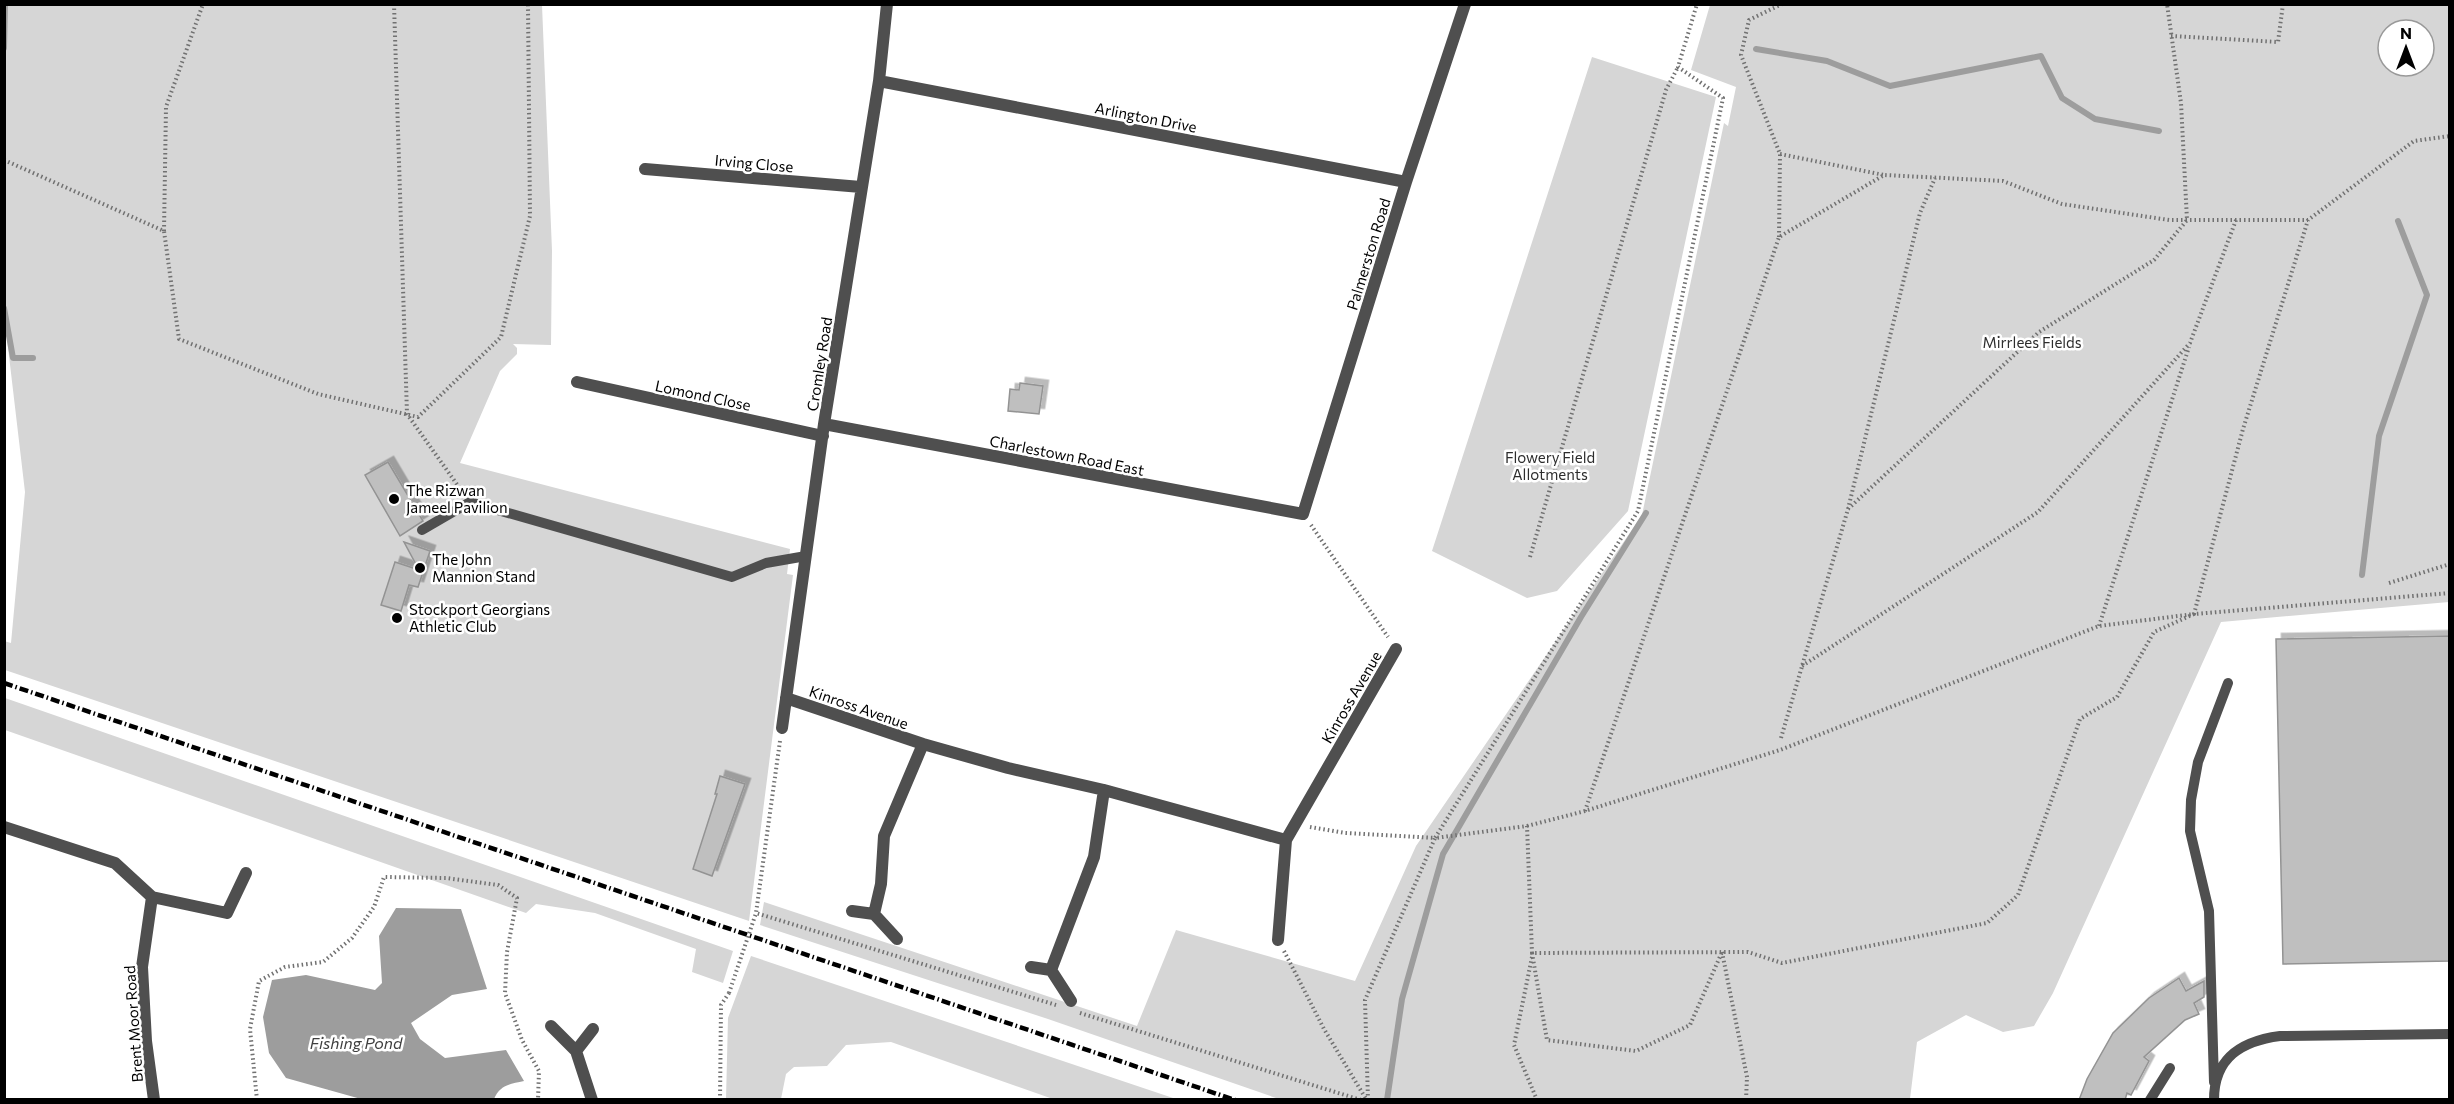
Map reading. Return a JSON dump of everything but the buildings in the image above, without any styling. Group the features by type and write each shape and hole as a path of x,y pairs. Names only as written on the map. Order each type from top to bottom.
{"street":[{"name":"Cromley Road","path":"782,728 824,430 879,81 887,4"},
{"name":"Palmerston Road","path":"1303,514 1406,182 1465,4"},
{"name":"Arlington Drive","path":"879,81 1406,182"},
{"name":"Irving Close","path":"645,168 861,187"},
{"name":"Lomond Close","path":"577,382 824,430"},
{"name":"Charlestown Road East","path":"824,430 1303,514"},
{"name":"Kinross Avenue","path":"1278,940 1286,840 1396,648"},
{"name":"Kinross Avenue","path":"786,698 923,744 1008,768 1104,790 1286,840"},
{"name":"Kinross Avenue","path":"874,914 881,884 884,836 923,744"},
{"path":"1051,970 1094,857 1104,790"},
{"path":"4,827 115,863 152,897 227,913 246,873"},
{"name":"Brent Moor Road","path":"152,897 142,967 146,1041 154,1100"},
{"path":"852,911 874,914 897,939"},
{"path":"1031,967 1051,970 1071,1001"},
{"path":"551,1026 576,1051 592,1100"},
{"path":"576,1051 593,1029"}],"lane":[{"path":"422,530 470,502 732,577 766,563 806,556"},
{"path":"2214,1100 2210,910 2190,831 2191,800 2198,762 2228,682"},
{"path":"2214,1082 2224,1062 2238,1049 2257,1039 2280,1036 2450,1034"},
{"path":"2150,1100 2170,1068"}],"path":[{"path":"203,4 166,107 164,231 179,339 318,394 418,417 501,337 530,216 528,4"},
{"path":"394,4 407,414 470,502"},
{"path":"1530,557 1666,90 1678,67 1697,4"},
{"path":"1585,811 1779,237 1780,154 1741,55 1749,20 1782,4"},
{"path":"1848,509 2039,332 2154,260 2187,220 2181,103 2167,4"},
{"path":"2170,36 2278,42 2283,4"},
{"path":"1367,1100 1365,1000 1437,838 1638,511 1723,98 1678,67"},
{"path":"2194,614 2243,429 2308,220 2414,141 2450,136"},
{"path":"1780,154 1884,175 2003,181 2062,204 2169,220 2308,220"},
{"path":"4,160 164,231"},
{"path":"1779,237 1884,175"},
{"path":"1781,738 1848,509 1920,213 1935,177"},
{"path":"2099,626 2190,343 2236,220"},
{"path":"1802,666 2038,512 2190,343"},
{"name":"Kinross Avenue","path":"1303,514 1396,648"},
{"path":"2389,583 2450,564"},
{"path":"1295,824 1345,833 1437,838 1527,826 1585,811 1780,750 2099,626 2194,614 2450,593"},
{"path":"1532,953 1748,952 1782,963 1987,922 2018,895 2080,719 2117,697 2154,632 2194,614"},
{"path":"720,1100 721,1005 729,993 756,913 782,728"},
{"path":"1527,826 1532,953 1547,1040 1636,1051 1690,1025 1722,952"},
{"path":"257,1100 250,1029 259,981 285,967 323,962 352,938 374,907 384,877 446,878 498,885 517,898 507,952 505,993 522,1040 539,1071 538,1100"},
{"path":"1278,940 1324,1029 1367,1100"},
{"path":"1722,952 1747,1077 1746,1100"},
{"path":"1532,953 1514,1045 1537,1100"}],"green space":[{"path":"5,5 542,5 552,251 551,345 513,344 517,348 517,354 500,371 460,463 790,549 787,574 793,575 749,921 5,670 4,641 11,643 25,492 5,322"},
{"name":"Mirrlees Fields","path":"1710,5 2449,5 2449,602 2221,622 2053,993 2034,1026 2003,1032 1966,1015 1917,1042 1910,1099 1279,1099 1048,1019 760,925 764,902 1137,1026 1176,930 1355,981 1416,846 1642,515 1724,123 1728,126 1736,87 1691,70"},
{"name":"Flowery Field Allotments","path":"1592,57 1716,97 1628,511 1557,591 1527,598 1432,551"},
{"path":"5,698 733,951 723,983 692,972 696,949 595,913 536,904 526,913 5,730"},
{"path":"751,956 1176,1099 1053,1099 891,1042 846,1045 827,1066 794,1067 786,1074 781,1099 726,1099 728,1018"}],"water":[{"name":"Fishing Pond","path":"396,908 461,909 487,989 452,995 411,1023 420,1039 445,1058 506,1050 524,1081 502,1088 494,1099 361,1099 286,1078 269,1053 263,1017 272,980 306,975 375,990 382,983 379,936"}],"waterway":[{"path":"4,48 5,4"},
{"path":"1756,49 1827,61 1890,86 2041,56 2062,98 2095,119 2159,131"},
{"path":"2362,575 2379,436 2427,295 2398,221"},
{"path":"4,308 13,358 33,358"},
{"path":"1387,1100 1402,999 1443,854 1581,617 1646,513"}],"railway":[{"path":"4,683 1235,1100"}],"place":[{"name":"The Rizwan Jameel Pavilion","path":"394,499"},
{"name":"The John Mannion Stand","path":"420,568"},
{"name":"Stockport Georgians Athletic Club","path":"397,618"}]}
